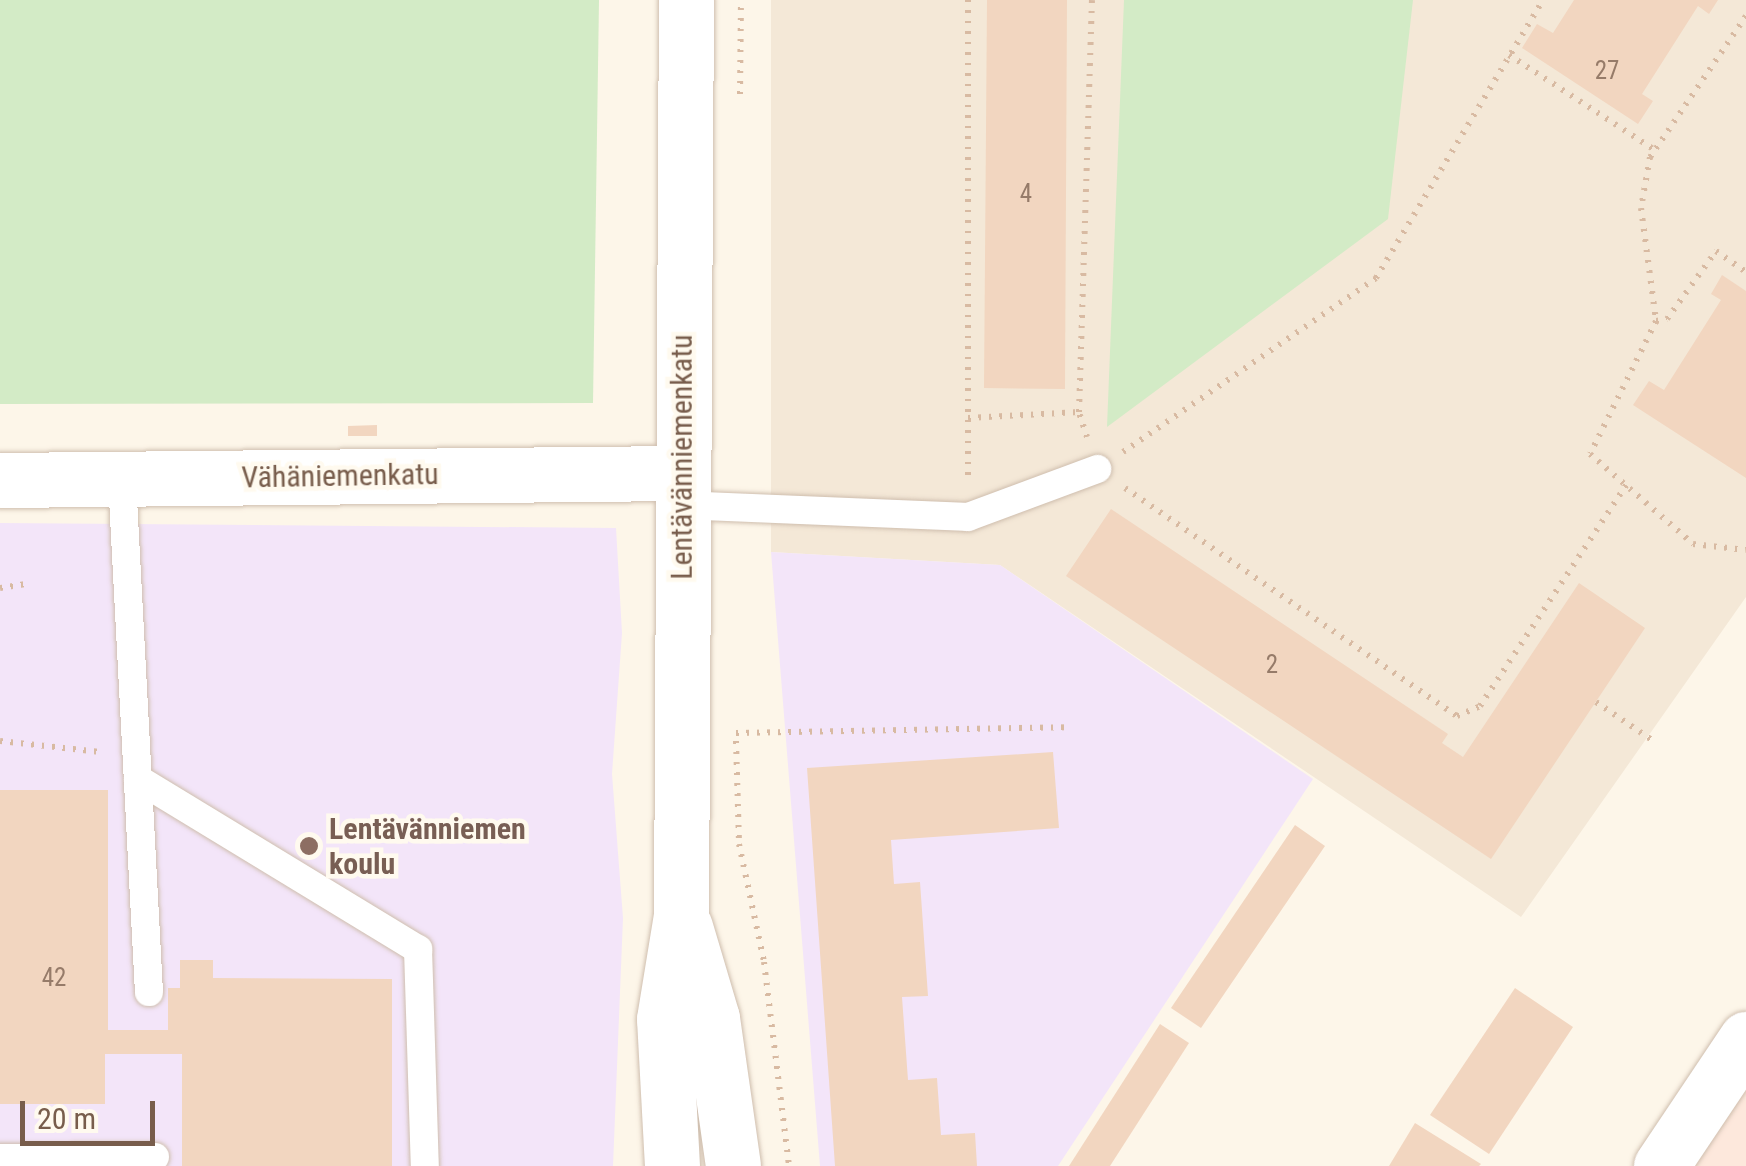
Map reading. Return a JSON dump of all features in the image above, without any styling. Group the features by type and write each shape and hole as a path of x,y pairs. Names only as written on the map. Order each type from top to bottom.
{"street":[{"name":"Lentävänniemenkatu","path":"672,1166 664,1019 681,915 686,0"},
{"name":"Vähäniemenkatu","path":"0,480 681,489"},
{"name":"Lentävänniemenkatu","path":"681,915 712,1018 733,1166"},
{"path":"1661,1166 1746,1039"}],"lane":[{"path":"681,489 968,517 1098,469"},
{"path":"122,479 149,992"},
{"path":"138,778 418,949 425,1166"},
{"path":"0,1158 154,1157"}],"path":[{"path":"740,99 741,0"},
{"path":"968,0 968,517"},
{"path":"1092,0 1079,412 1098,469 1457,716 1480,706 1626,485"},
{"path":"1098,469 1376,278 1543,0"},
{"path":"1746,16 1655,150 1640,208 1656,320 1590,454 1692,544 1746,550"},
{"path":"1509,54 1655,150"},
{"path":"1656,320 1668,318 1716,251 1746,272"},
{"path":"968,418 1079,412"},
{"path":"0,588 26,584"},
{"path":"1596,702 1652,740"},
{"path":"736,713 739,844 764,962 788,1166"},
{"path":"736,732 1070,727"},
{"path":"0,740 97,749 138,778"}],"shaded area":[{"path":"771,0 1746,0 1746,597 1521,917 1000,565 771,552"},
{"name":"Lentävänniemen koulu","path":"0,523 616,528 622,633 612,774 623,918 613,1166 0,1166"},
{"path":"771,552 1000,565 1313,779 1058,1166 820,1166"},
{"path":"1746,1074 1746,1166 1684,1166"}],"green space":[{"path":"0,0 599,0 593,403 0,404"},
{"path":"1124,0 1413,0 1388,219 1107,427"}],"building":[{"path":"987,0 1067,0 1065,389 984,388"},
{"path":"1574,0 1718,0 1709,14 1698,6 1642,94 1653,101 1638,124 1522,48 1537,24 1553,33"},
{"path":"1722,275 1746,291 1746,478 1633,405 1649,381 1664,390 1721,300 1711,294"},
{"path":"377,425 377,436 348,436 348,426"},
{"path":"1111,509 1448,734 1442,743 1463,757 1579,583 1645,628 1491,859 1066,576"},
{"path":"1053,752 1059,828 891,840 894,884 920,882 928,996 902,997 908,1080 937,1078 941,1135 975,1133 977,1166 835,1166 807,768"},
{"path":"0,790 108,790 108,1030 168,1030 168,988 180,988 180,960 213,960 213,978 392,979 392,1166 182,1166 182,1054 105,1054 105,1104 0,1104"},
{"path":"1295,825 1325,846 1201,1028 1171,1008"},
{"path":"1515,988 1573,1027 1489,1154 1430,1115"},
{"path":"1160,1024 1189,1043 1110,1166 1069,1166"},
{"path":"1415,1123 1481,1164 1389,1166"}],"place":[{"name":"Lentävänniemen koulu","path":"309,846"}]}
